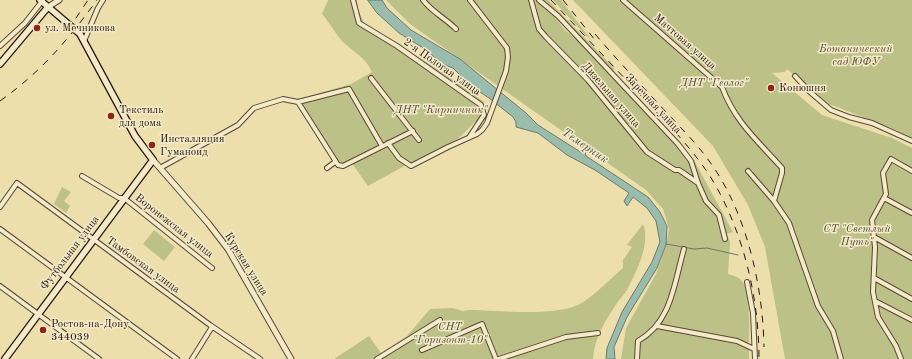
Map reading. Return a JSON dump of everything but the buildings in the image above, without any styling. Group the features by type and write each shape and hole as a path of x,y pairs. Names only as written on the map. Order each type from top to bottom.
{"main road":[{"name":"Курская улица","path":"42,1 73,28 84,41 125,119 143,149 153,160"},
{"path":"0,64 48,7"},
{"name":"Футбольная улица","path":"5,359 153,160"}],"street":[{"path":"48,7 59,0"},
{"path":"84,41 103,0"},
{"name":"2-я Пологая улица","path":"353,0 359,23 397,46 481,105 484,115 470,137"},
{"path":"423,0 435,13 445,18 456,29"},
{"path":"388,143 399,158 411,166 477,134 482,130 490,114 508,64 506,48 470,0"},
{"name":"Дизельная улица","path":"531,0 539,29 558,52 588,80 647,152 675,170 679,170 698,183"},
{"name":"Заречная улица","path":"539,0 558,16 678,144 691,161 698,183 706,200 719,215 725,239"},
{"name":"Мачтовая улица","path":"623,0 722,87 737,118 753,138 782,168 774,201"},
{"path":"0,46 25,23 42,1"},
{"path":"795,76 810,92 831,110 849,117 872,123 912,141"},
{"path":"371,78 419,140"},
{"path":"160,168 238,125 254,108 283,99 298,102 349,89 382,146"},
{"path":"298,102 338,165 343,166 413,131"},
{"path":"902,359 896,346 878,317 875,301 874,237 872,220 886,194 883,173 891,159 912,171"},
{"name":"Курская улица","path":"153,160 208,223 228,249 291,359"},
{"path":"328,168 335,162"},
{"path":"748,171 774,201 795,236 818,306 833,331 841,359"},
{"name":"Воронежская улица","path":"82,176 119,198 124,198 212,268"},
{"name":"Тамбовская улица","path":"0,207 17,183 212,327 260,359"},
{"path":"884,198 912,213"},
{"path":"0,229 177,359"},
{"path":"874,237 912,258"},
{"path":"637,359 638,341 648,335 657,326 666,313 684,249"},
{"path":"874,278 912,299"},
{"path":"748,282 753,313 754,359"},
{"path":"0,286 99,359"},
{"path":"875,301 879,301 912,320"},
{"path":"377,359 440,320"},
{"path":"422,350 478,325 484,326 498,359 566,337 598,333"},
{"path":"657,326 737,341 754,349"},
{"path":"192,359 212,327"}],"green space":[{"name":"ДНТ \"Кирпичник\"","path":"328,0 357,0 358,9 364,23 442,72 484,102 484,117 475,122 459,138 411,166 408,164 368,186 351,162 339,168 299,99 351,84 372,72 370,67 363,59 341,40 322,14"},
{"path":"386,0 548,0 614,68 613,72 550,10 564,29 595,56 655,123 694,160 733,232 727,234 730,242 728,274 741,280 744,284 748,298 749,359 621,359 626,328 656,274 666,246 669,229 663,209 646,190 410,24"},
{"path":"553,0 561,0 592,41 586,36"},
{"path":"573,0 912,0 912,139 896,130 829,104 787,69 785,72 772,73 822,115 892,138 912,148 912,359 785,359 765,247 748,205 713,146"},
{"path":"62,187 71,192 64,201 70,206 66,213 54,204"},
{"name":"СНТ \"Горизонт-10\"","path":"643,224 645,239 639,265 627,290 618,301 601,330 593,359 334,359 369,336 381,353 407,336 430,309 453,308 463,311 544,312 573,307 583,302 623,268 623,260 632,247 627,245"},
{"path":"154,230 175,247 164,261 143,244"}],"shaded area":[{"path":"368,0 382,0 387,8 411,30 460,59 526,113 538,125 582,153 585,151 586,156 648,197 660,212 667,226 666,245 657,268 627,317 614,347 615,359 606,359 607,348 622,312 652,262 660,242 656,221 647,208 633,197 627,206 624,201 629,193 595,170 567,155 538,133 516,127 516,122 513,117 471,86 453,68 442,64 425,49 399,33 377,13"}],"waterway":[{"path":"666,244 694,249 707,248 738,255"}],"railway":[{"path":"68,30 88,0"},
{"path":"0,101 29,78 53,55 97,0"},
{"path":"551,0 677,134 713,181 727,208 743,249 753,293 759,359"},
{"path":"563,0 595,40"},
{"path":"595,34 696,144 712,165 724,185 735,206 751,252 760,300 764,347"}],"place":[{"name":"ул. Мечникова","path":"37,28"},
{"name":"Конюшня","path":"771,88"},
{"name":"Текстиль для дома","path":"111,116"},
{"name":"Инсталляция Гуманоид","path":"152,145"},
{"name":"Ростов-на-Дону 344039","path":"43,330"}],"park label":[{"name":"Ботанический сад ЮФУ","path":"856,55"},
{"name":"ДНТ \"Геолог\"","path":"714,83"},
{"name":"СТ \"Светлый Путь\"","path":"857,235"}],"water label":[{"name":"Темерник","path":"585,146"}]}
